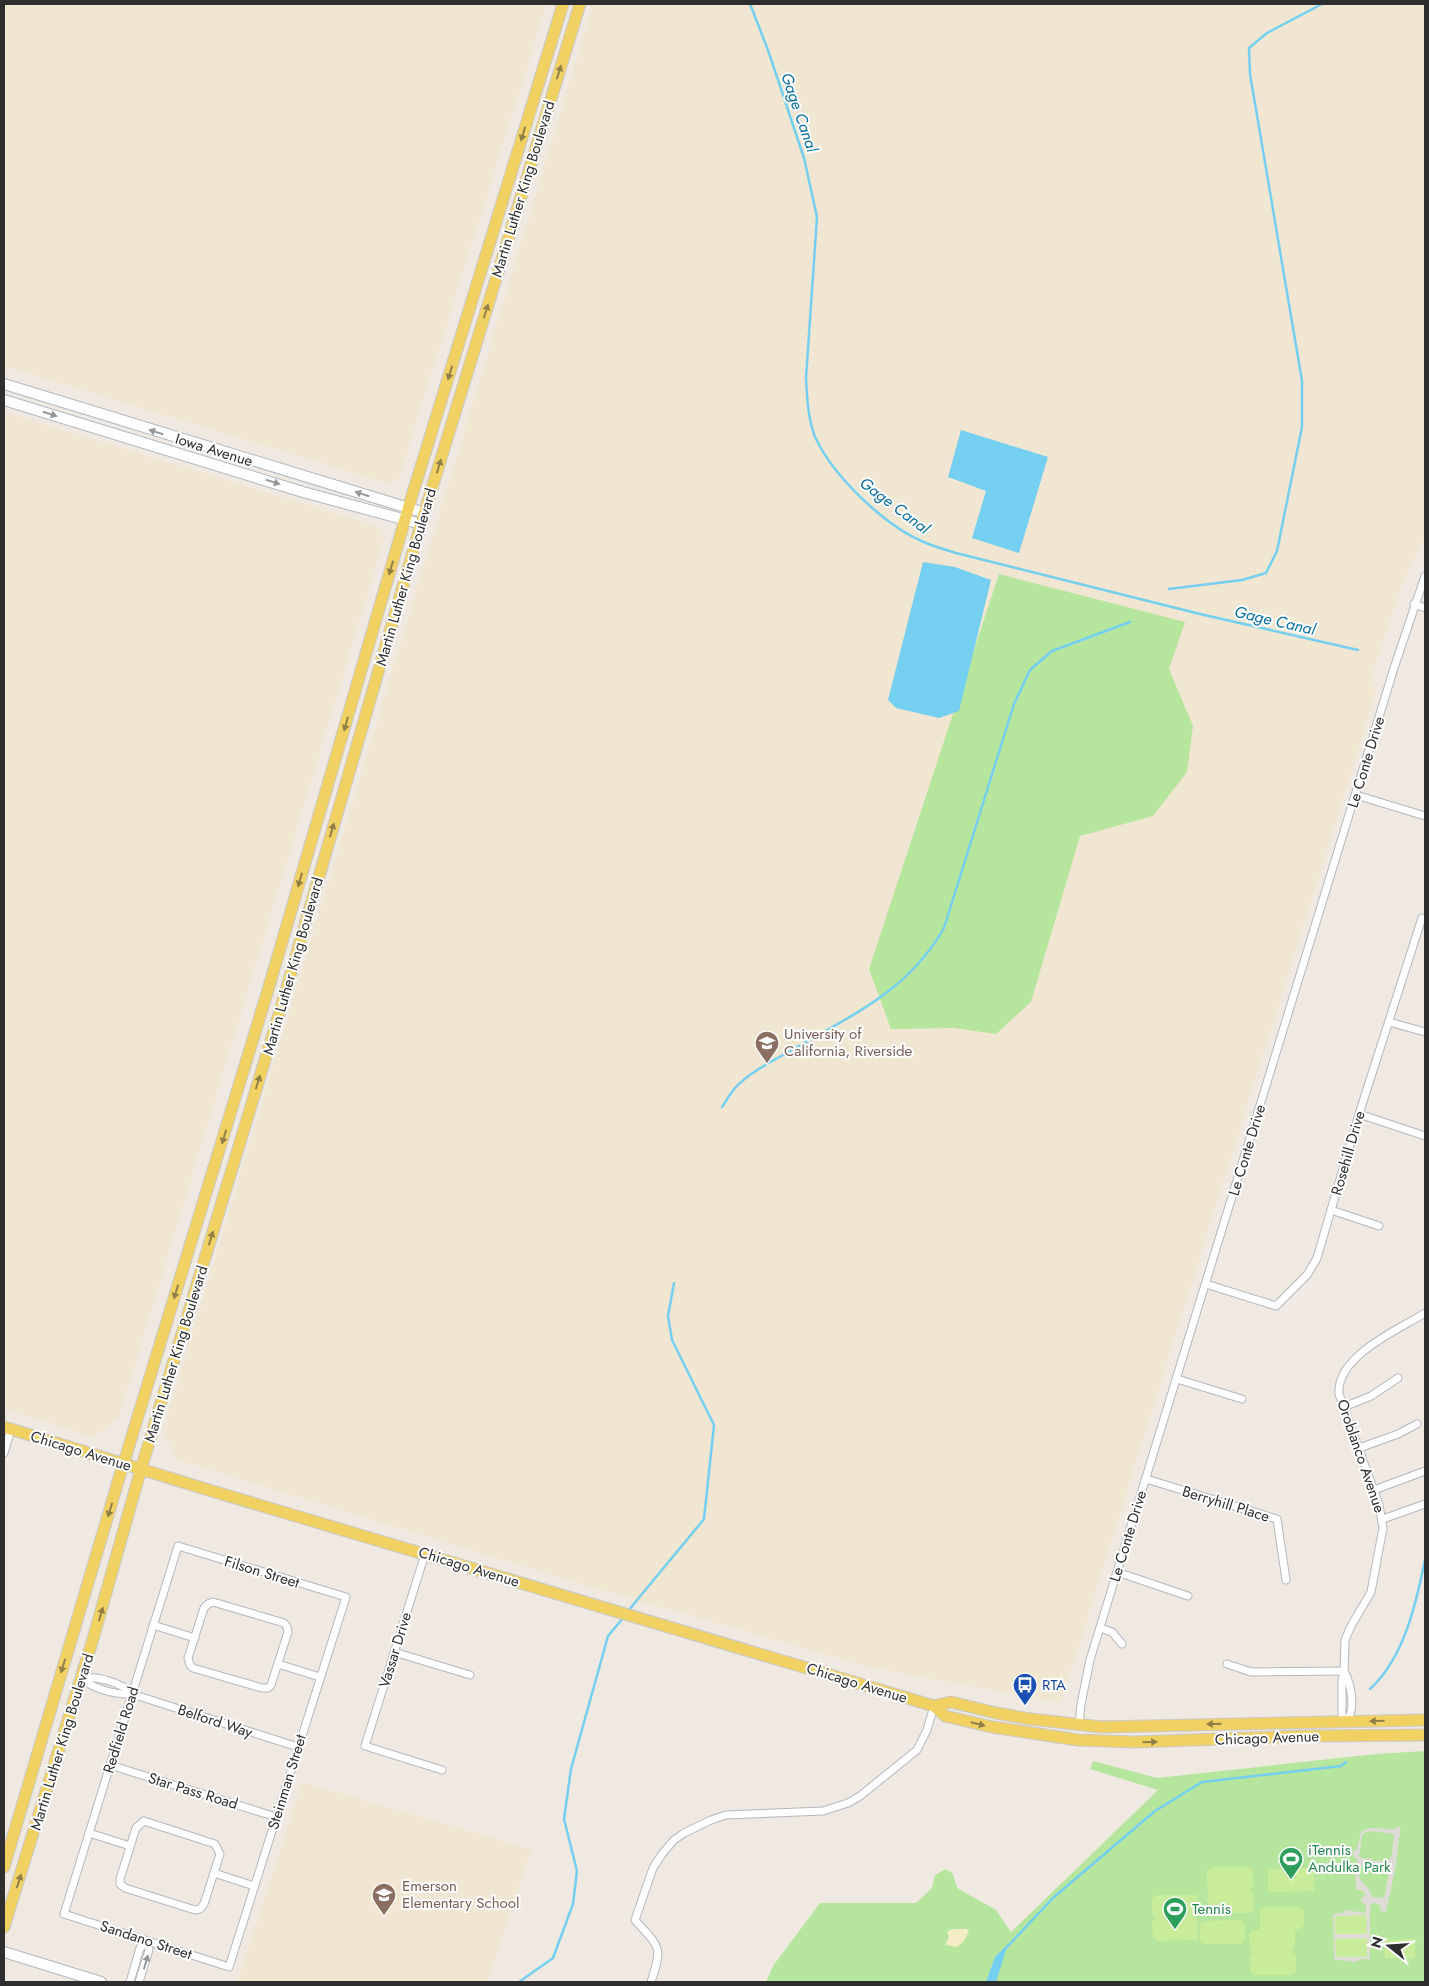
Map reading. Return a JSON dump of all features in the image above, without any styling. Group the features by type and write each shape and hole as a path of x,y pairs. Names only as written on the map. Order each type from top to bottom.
{"main road":[{"name":"Martin Luther King Boulevard","path":"4,1866 268,990 405,521 563,4"},
{"name":"Martin Luther King Boulevard","path":"4,1927 82,1678 141,1469 285,994 423,519 580,4"},
{"name":"Chicago Avenue","path":"7,1428 934,1706 945,1716 1014,1731 1054,1738 1102,1742 1425,1735"},
{"name":"Chicago Avenue","path":"934,1706 951,1702 996,1713 1079,1726 1133,1727 1425,1720"},
{"path":"1014,1731 1021,1727 1067,1733 1075,1731 1079,1726 1102,1742"}],"street":[{"name":"Iowa Avenue","path":"4,384 409,509 423,519"},
{"name":"Iowa Avenue","path":"4,400 405,521 423,519"},
{"name":"Le Conte Drive","path":"1079,1726 1084,1682 1100,1628 1414,604 1425,576"},
{"path":"1414,604 1425,608"},
{"path":"1356,795 1425,816"},
{"name":"Rosehill Drive","path":"1206,1284 1276,1306 1307,1275 1317,1258 1359,1114 1422,918"},
{"path":"1389,1022 1425,1032"},
{"path":"1359,1114 1425,1136"},
{"path":"1331,1210 1379,1226"},
{"name":"Oroblanco Avenue","path":"1347,1721 1351,1715 1351,1694 1349,1681 1344,1671 1345,1640 1371,1592 1383,1519 1339,1394 1339,1383 1361,1352 1425,1313"},
{"path":"1344,1407 1371,1396 1398,1378"},
{"path":"1177,1379 1242,1399"},
{"path":"1359,1448 1398,1434 1417,1424"},
{"path":"4,1453 7,1428"},
{"path":"1374,1490 1425,1471"},
{"name":"Berryhill Place","path":"1146,1479 1277,1519 1286,1580"},
{"path":"1383,1519 1425,1504"},
{"name":"Filson Street","path":"178,1546 346,1597"},
{"name":"Redfield Road","path":"64,1914 178,1546"},
{"name":"Vassar Drive","path":"425,1554 365,1746 442,1770"},
{"path":"1117,1572 1188,1596"},
{"name":"Steinman Street","path":"229,1967 346,1597"},
{"path":"213,1602 284,1623 288,1632 272,1685 268,1688 228,1679 193,1668 188,1658 195,1638 204,1608 213,1602"},
{"path":"153,1626 195,1638"},
{"path":"1100,1628 1112,1632 1122,1644"},
{"path":"394,1652 470,1675"},
{"path":"278,1664 320,1677"},
{"path":"1227,1664 1251,1672 1344,1671"},
{"name":"Belford Way","path":"82,1678 88,1684 123,1695 132,1694 298,1747"},
{"path":"651,1982 659,1958 659,1949 656,1943 635,1920 653,1868 674,1840 696,1826 726,1815 823,1811 848,1803 860,1796 916,1750 926,1730 934,1706"},
{"name":"Star Pass Road","path":"110,1765 276,1817"},
{"path":"144,1821 215,1844 220,1854 204,1904 200,1909 195,1910 124,1888 120,1884 120,1879 130,1846 136,1828 144,1821"},
{"path":"89,1833 130,1846"},
{"path":"214,1873 254,1886"},
{"name":"Sandano Street","path":"64,1914 229,1967"},
{"path":"130,1982 140,1948 147,1941"},
{"path":"139,1982 149,1950 147,1941"},
{"path":"4,1952 101,1982"}],"shaded area":[{"path":"4,4 547,4 399,478 389,484 4,366"},
{"name":"University of California, Riverside","path":"593,4 1425,4 1425,538 1406,574 1374,670 1375,696 1061,1703 869,1667 584,1585 178,1460 163,1431"},
{"path":"4,412 380,527 385,537 119,1418 93,1437 4,1409"},
{"name":"Emerson Elementary School","path":"302,1782 531,1849 488,1982 237,1982"},
{"path":"1401,1827 1396,1865 1386,1912 1381,1911 1380,1905 1373,1903 1370,1906 1370,1959 1361,1959 1356,1962 1334,1959 1333,1914 1342,1913 1345,1910 1366,1913 1366,1905 1361,1902 1366,1894 1356,1889 1355,1871 1358,1862 1353,1855 1353,1852 1357,1849 1361,1832 1368,1828 1394,1829","holes":["1370,1831 1394,1834 1392,1855 1389,1860 1372,1861 1372,1858 1363,1859 1359,1856 1364,1833","1364,1864 1381,1864 1389,1871 1385,1895 1382,1898 1372,1897 1369,1889 1360,1879 1358,1870","1366,1915 1367,1934 1335,1934 1335,1916","1367,1938 1367,1957 1336,1957 1335,1939"]}],"green space":[{"path":"999,574 1185,622 1169,669 1193,726 1187,772 1153,816 1080,836 1031,1002 996,1034 954,1028 891,1029 869,969"},
{"path":"1425,1751 1425,1982 766,1982 773,1966 820,1903 916,1903 932,1888 935,1875 946,1869 953,1874 957,1888 996,1910 1011,1932 1158,1790 1090,1769 1093,1761 1157,1778 1376,1754"},
{"path":"1211,1867 1249,1867 1253,1871 1253,1886 1250,1890 1253,1893 1254,1909 1250,1913 1212,1913 1208,1909 1207,1871"},
{"name":"iTennis Andulka Park","path":"1314,1868 1314,1891 1268,1892 1268,1869"},
{"path":"1156,1895 1198,1895 1198,1913 1194,1917 1198,1921 1198,1940 1157,1941 1153,1937 1152,1922 1156,1918 1152,1915 1152,1899"},
{"path":"1263,1907 1300,1907 1304,1910 1304,1925 1300,1929 1295,1930 1295,1948 1292,1952 1296,1955 1296,1971 1292,1975 1254,1975 1250,1971 1250,1956 1253,1952 1250,1949 1249,1933 1253,1930 1260,1930 1260,1910"},
{"path":"1366,1915 1367,1934 1335,1934 1335,1916"},
{"name":"Tennis","path":"1241,1920 1245,1924 1245,1939 1242,1944 1204,1944 1200,1941 1200,1925 1203,1921"},
{"path":"1367,1938 1367,1957 1336,1957 1335,1939"},
{"path":"1415,1939 1415,1958 1385,1958 1384,1940"}],"sand":[{"path":"952,1929 967,1929 969,1931 964,1941 957,1947 945,1945 949,1937 947,1932"}],"water":[{"path":"961,430 1048,457 1019,553 972,538 986,491 948,477"},
{"path":"923,562 955,567 991,580 959,711 939,718 896,708 888,700"},
{"path":"1008,1944 996,1982 986,1982 995,1957"}],"waterway":[{"name":"Gage Canal","path":"750,4 768,50 804,158 817,217 806,378 807,401 813,432 836,469 863,500 911,536 956,553 1200,614 1358,650"},
{"path":"1169,589 1242,580 1266,573 1277,551 1302,427 1302,381 1250,74 1249,48 1267,33 1322,4"},
{"path":"722,1107 735,1088 749,1076 862,1010 898,983 915,967 944,928 1014,704 1030,670 1052,651 1130,622"},
{"path":"628,1611 704,1519 714,1425 672,1340 668,1316 674,1283"},
{"path":"1370,1689 1392,1662 1400,1646 1413,1612 1425,1560"},
{"path":"519,1982 553,1958 573,1904 577,1871 564,1819 571,1769 608,1636 623,1618"},
{"path":"1005,1949 1054,1897 1155,1811 1202,1782 1341,1766 1346,1762"}],"place":[{"name":"University of California, Riverside","path":"767,1064"},
{"name":"RTA","path":"1025,1706"},
{"name":"iTennis Andulka Park","path":"1291,1880"},
{"name":"Emerson Elementary School","path":"384,1916"},
{"name":"Tennis","path":"1175,1930"}]}
